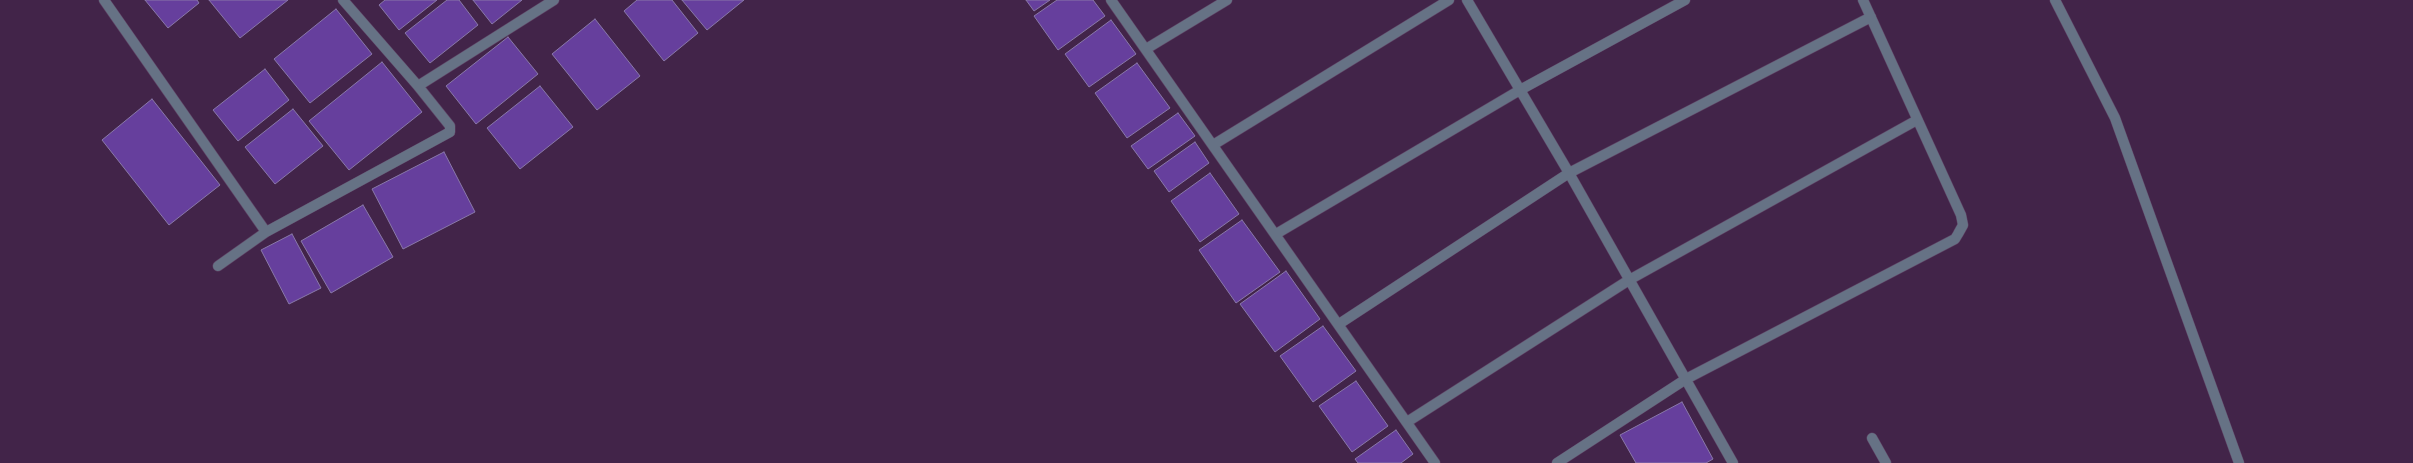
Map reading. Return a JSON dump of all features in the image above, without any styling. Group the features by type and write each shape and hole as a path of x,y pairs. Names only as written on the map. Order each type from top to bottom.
{"street":[{"path":"104,0 266,232"},
{"path":"218,266 266,232 448,134 450,126 418,86 343,0"},
{"path":"418,86 554,0"},
{"path":"1112,0 1435,463"},
{"path":"1146,49 1227,0"},
{"path":"1213,145 1448,0"},
{"path":"1468,0 1569,172 1733,463"},
{"path":"1276,234 1520,90 1685,0"},
{"path":"1557,463 1686,379 1955,239 1963,225 1960,215 1863,0"},
{"path":"2055,0 2115,118 2239,463"},
{"path":"1339,324 1569,172 1871,17"},
{"path":"1406,422 1629,280 1917,120"},
{"path":"1872,438 1886,463"}],"building":[{"path":"145,0 197,0 199,3 168,28"},
{"path":"209,0 288,0 240,38"},
{"path":"385,0 437,0 399,30 379,5"},
{"path":"447,0 459,0 478,25 430,63 405,33"},
{"path":"473,0 522,0 492,24"},
{"path":"637,0 672,0 698,33 664,61 624,11"},
{"path":"682,0 744,0 707,30"},
{"path":"1026,0 1050,0 1034,11"},
{"path":"1057,0 1093,0 1105,16 1058,50 1034,16"},
{"path":"336,9 372,54 310,103 274,59"},
{"path":"595,19 640,76 597,110 552,54"},
{"path":"1111,20 1136,54 1089,87 1065,54"},
{"path":"508,37 538,74 476,124 446,86"},
{"path":"382,62 422,112 349,170 309,121"},
{"path":"1137,63 1170,108 1127,138 1095,93"},
{"path":"265,69 289,100 238,141 213,110"},
{"path":"540,86 573,127 520,169 487,128"},
{"path":"152,99 220,185 169,225 102,140"},
{"path":"293,109 323,146 275,184 245,147"},
{"path":"1178,113 1195,136 1148,169 1131,146"},
{"path":"1195,142 1209,163 1169,192 1154,171"},
{"path":"444,152 475,212 403,249 372,189"},
{"path":"1210,173 1239,214 1200,242 1171,201"},
{"path":"363,205 393,257 331,293 301,241"},
{"path":"1242,220 1280,272 1236,303 1199,250"},
{"path":"292,234 321,288 289,304 261,250"},
{"path":"1286,271 1320,319 1275,352 1240,304"},
{"path":"1323,326 1356,371 1313,402 1280,356"},
{"path":"1356,381 1388,426 1352,452 1319,406"},
{"path":"1682,402 1713,459 1706,463 1636,463 1620,435"},
{"path":"1396,430 1413,454 1401,463 1358,463 1355,459"}]}
